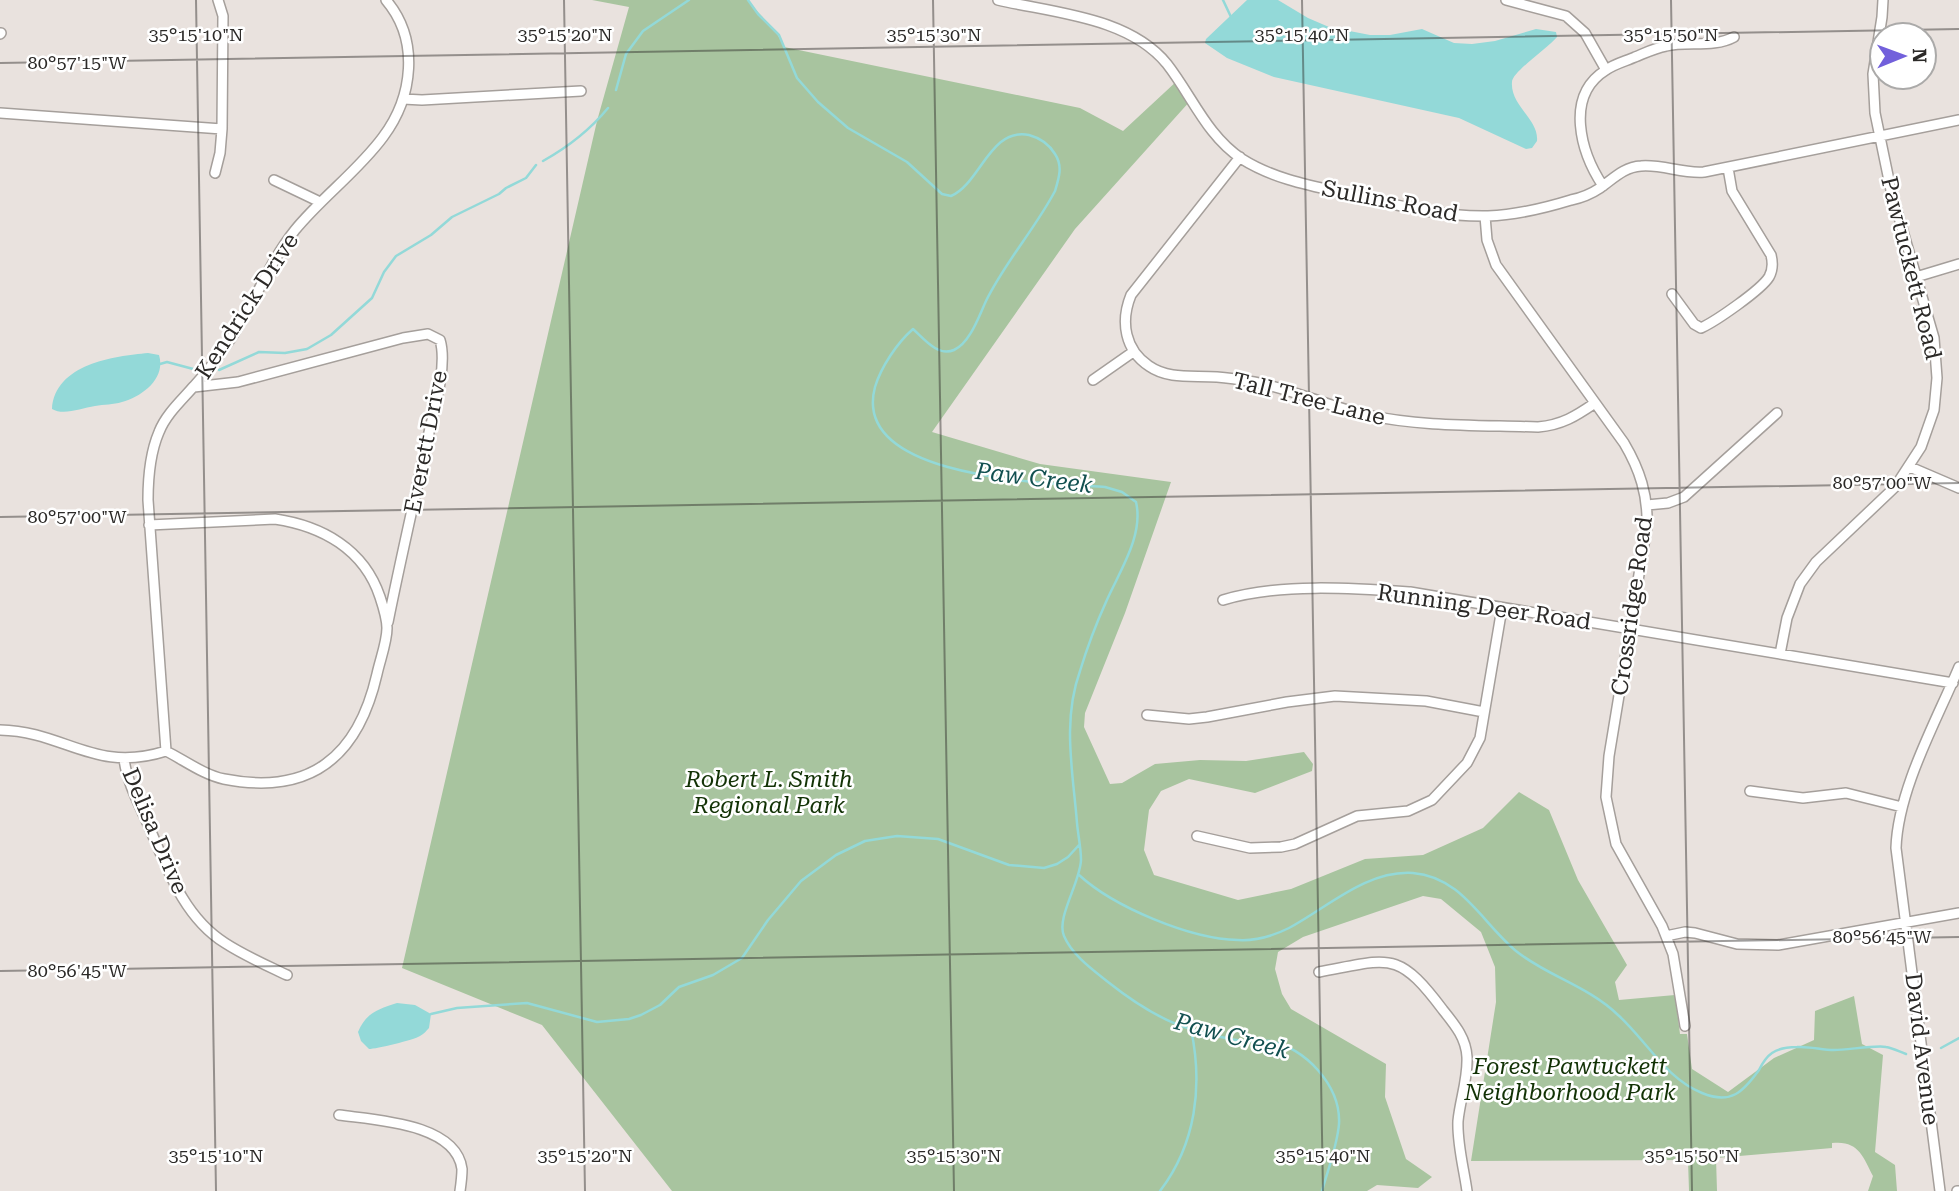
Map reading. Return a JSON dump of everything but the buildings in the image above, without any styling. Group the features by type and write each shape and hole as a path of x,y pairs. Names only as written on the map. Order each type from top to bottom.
{"street":[{"path":"215,173 222,129 223,16 218,0"},
{"name":"Kendrick Drive","path":"166,751 149,525 148,487 156,439 169,415 194,387 239,327 280,251 320,202 383,138 402,99 408,76 408,45 399,18 386,0"},
{"name":"Sullins Road","path":"998,0 1098,22 1137,38 1166,63 1204,121 1224,144 1240,157 1273,174 1294,182 1435,213 1485,216 1517,213 1592,193 1625,170 1641,166 1693,173 1728,168 1959,120"},
{"path":"1506,0 1566,16 1585,33 1606,70"},
{"name":"Pawtuckett Road","path":"1780,654 1789,610 1808,572 1881,502 1910,467 1929,428 1934,410 1937,378 1934,338 1891,190 1875,113 1873,74 1883,0"},
{"path":"1603,186 1591,166 1581,131 1580,118 1586,94 1592,83 1606,70 1662,47 1722,41 1734,37"},
{"path":"402,99 581,91"},
{"path":"0,113 222,129"},
{"path":"1093,380 1133,352 1125,321 1131,295 1240,157"},
{"path":"1672,294 1694,324 1702,328 1755,291 1770,275 1773,262 1771,255 1732,191 1728,168"},
{"path":"274,180 320,202"},
{"name":"Crossridge Road","path":"1485,216 1487,240 1496,265 1633,458 1643,483 1647,505 1645,538 1606,777 1607,810 1619,850 1666,936 1676,968 1685,1026"},
{"path":"1916,277 1959,264"},
{"name":"Everett Drive","path":"194,387 238,382 403,338 428,334 440,340 441,369 435,406 387,627"},
{"name":"Tall Tree Lane","path":"1133,352 1150,367 1167,374 1258,383 1344,409 1395,420 1554,426 1571,419 1595,403"},
{"path":"1647,505 1668,503 1684,497 1777,412"},
{"path":"1910,467 1959,488"},
{"path":"0,730 29,733 84,753 124,759 146,758 166,751 220,779 258,783 301,777 337,755 351,741 374,686 387,627 376,586 368,572 344,545 321,531 275,519 149,525"},
{"name":"Running Deer Road","path":"1223,600 1250,593 1349,589 1410,592 1952,683"},
{"path":"1197,836 1250,848 1281,847 1295,844 1357,816 1398,813 1432,800 1467,763 1480,738 1502,608"},
{"name":"David Avenue","path":"1940,1191 1896,848 1902,807 1959,667"},
{"path":"1147,715 1189,719 1335,696 1426,701 1484,712"},
{"name":"Delisa Drive","path":"124,759 126,773 153,835 176,887 191,911 224,943 287,975"},
{"path":"1750,792 1803,797 1846,793 1902,807"},
{"path":"1666,936 1685,932 1737,944 1766,946 1959,913"},
{"path":"1319,972 1380,962 1398,964 1422,982 1461,1033 1467,1058 1458,1128 1467,1191"},
{"path":"339,1115 422,1129 437,1136 453,1150 460,1162 460,1191"}],"green space":[{"name":"Robert L. Smith Regional Park","path":"592,0 748,0 777,34 784,47 1080,108 1123,131 1178,80 1191,100 1075,229 932,432 1040,464 1171,482 1125,613 1085,713 1084,727 1110,784 1122,783 1155,764 1200,760 1246,761 1304,752 1313,764 1312,771 1255,793 1189,779 1161,791 1149,810 1144,850 1154,875 1238,900 1291,889 1365,859 1423,855 1483,828 1519,792 1549,810 1578,880 1627,965 1615,982 1619,1000 1675,995 1680,1034 1687,1034 1692,1069 1728,1092 1774,1058 1814,1040 1815,1011 1854,996 1862,1044 1883,1055 1875,1152 1895,1165 1897,1191 1868,1191 1873,1176 1866,1162 1854,1147 1841,1143 1832,1143 1832,1148 1716,1158 1717,1191 1689,1191 1688,1160 1471,1161 1496,1002 1495,967 1481,932 1441,899 1423,896 1303,937 1278,952 1275,969 1282,994 1291,1009 1386,1064 1385,1097 1406,1159 1432,1177 1418,1188 1377,1185 1367,1191 672,1191 542,1025 402,968 597,121 629,7"}],"water":[{"path":"1247,0 1278,0 1329,27 1370,35 1390,35 1422,29 1454,43 1472,44 1495,41 1536,29 1556,32 1557,37 1518,72 1512,82 1515,98 1534,126 1537,141 1532,148 1526,149 1459,118 1274,77 1227,58 1205,43 1206,39"},
{"path":"148,353 159,355 160,363 156,378 145,391 119,403 62,412 52,409 63,382 75,372 103,360"},
{"path":"397,1003 415,1005 431,1014 429,1028 416,1038 369,1049 361,1041 358,1032 361,1026 373,1013"}],"waterway":[{"path":"616,90 626,54 643,31 689,0"},
{"name":"Paw Creek","path":"748,0 779,35 797,78 818,102 848,128 907,162 942,194 951,196 961,190 995,148 1004,139 1016,135 1029,135 1040,140 1050,147 1059,163 1060,172 1055,191 994,287 965,342 954,350 942,351 913,329 901,341 881,371 875,387 875,418 893,441 923,458 960,470 1043,483 1105,487 1122,492 1136,502 1137,528 1129,554 1092,636 1071,709 1071,766 1081,860 1062,929 1077,956 1127,996 1158,1016 1217,1036 1243,1041 1269,1041 1282,1045 1295,1051 1318,1071 1334,1096 1339,1124 1322,1191"},
{"path":"1223,0 1231,17"},
{"path":"543,161 578,138 608,108"},
{"path":"219,370 259,352 285,353 307,349 331,335 372,298 384,272 396,256 431,235 452,217 526,178 536,165"},
{"path":"160,364 167,362 197,370"},
{"path":"431,1014 457,1008 527,1003 597,1022 641,1015 660,1005 679,987 713,975 742,958 768,920 801,881 836,855 865,841 897,836 938,839 1009,865 1044,868 1068,857 1079,845"},
{"path":"1079,875 1112,899 1154,919 1198,934 1244,940 1283,931 1348,892 1379,878 1413,873 1430,876 1458,892 1504,940 1528,960 1606,1005 1628,1025 1667,1069 1689,1087 1721,1098 1742,1090 1768,1056 1784,1049 1881,1047 1906,1054"},
{"path":"1160,1191 1182,1154 1193,1114 1196,1072 1191,1029"},
{"path":"1941,1048 1959,1038"}],"park label":[{"name":"Forest Pawtuckett Neighborhood Park","path":"1570,1079"}]}
